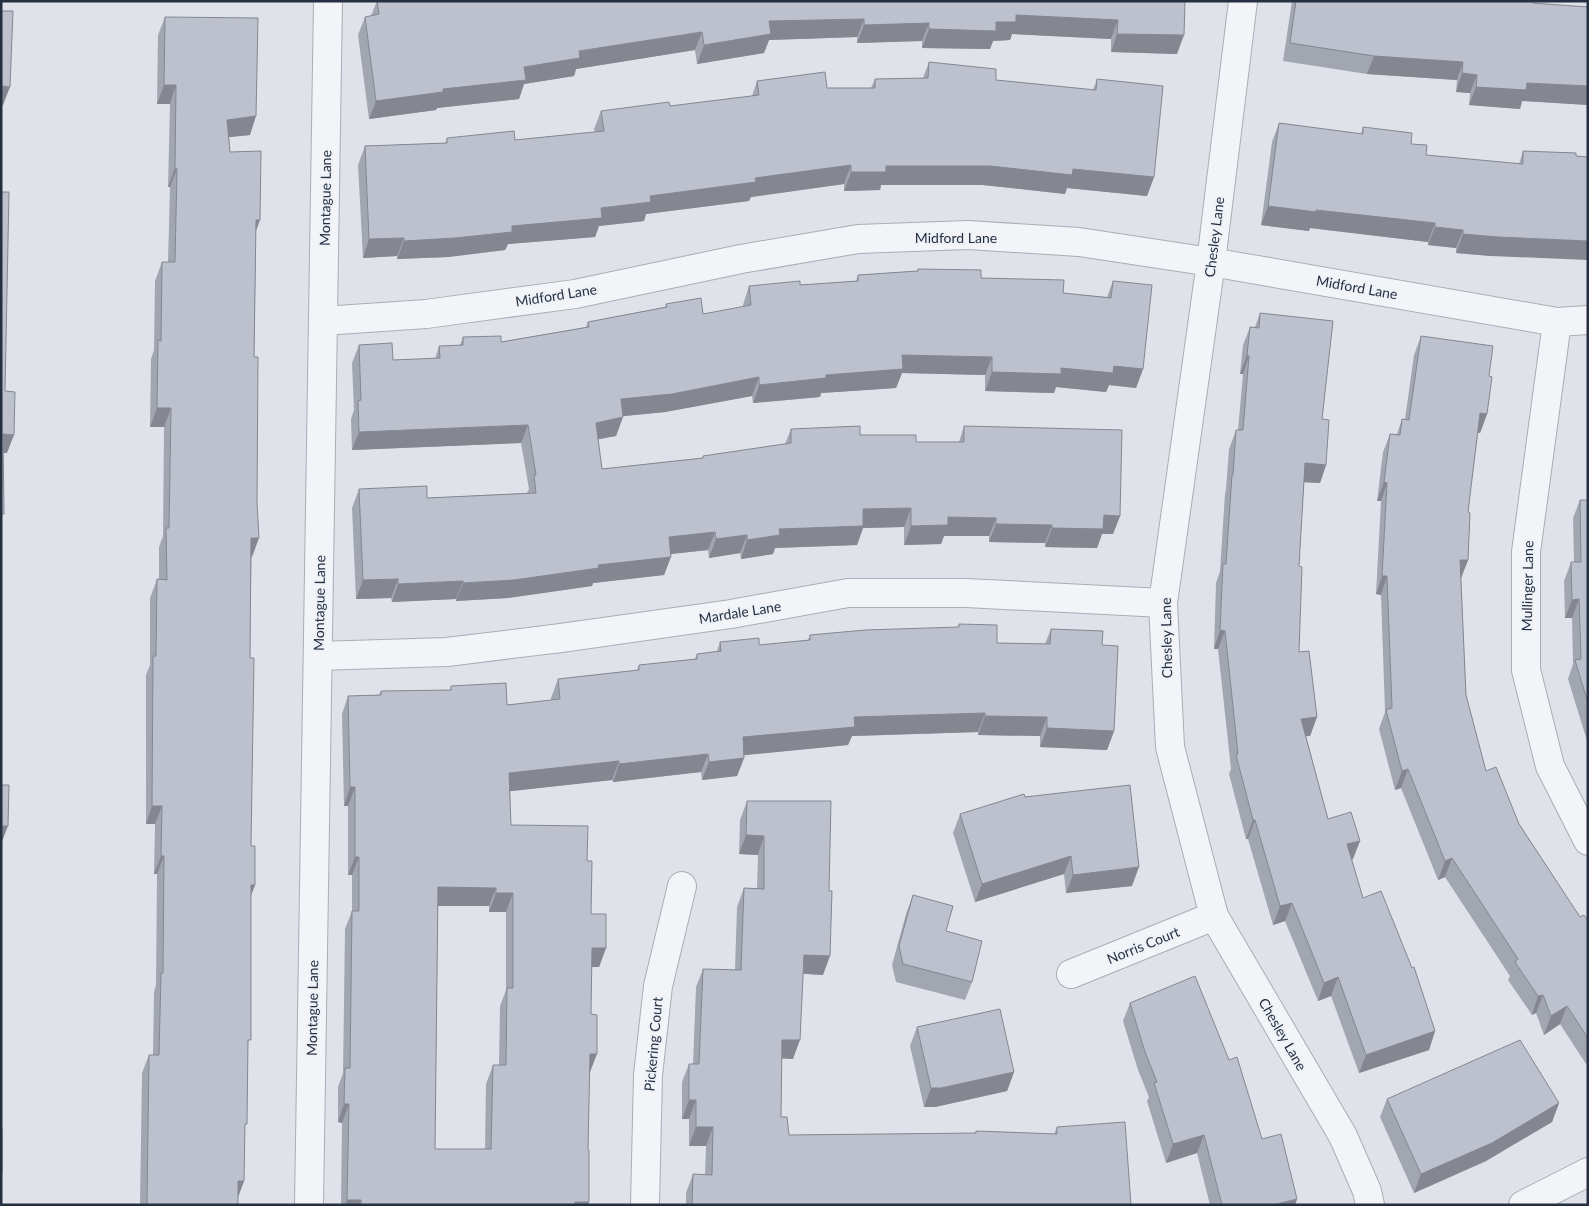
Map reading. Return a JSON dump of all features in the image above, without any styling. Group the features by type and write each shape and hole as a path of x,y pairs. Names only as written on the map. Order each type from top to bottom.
{"street":[{"name":"Montague Lane","path":"309,1205 328,1"},
{"name":"Chesley Lane","path":"1243,1 1211,262 1163,603 1170,747 1214,916 1342,1136 1367,1191 1370,1205"},
{"name":"Midford Lane","path":"324,321 426,314 575,294 741,259 858,239 968,235 1070,241 1211,262 1557,322 1588,320"},
{"name":"Mullinger Lane","path":"1557,322 1526,552 1526,670 1550,766 1588,841"},
{"name":"Mardale Lane","path":"318,656 448,652 712,617 848,594 966,594 1163,603"},
{"name":"Pickering Court","path":"646,1205 648,1076 658,986 682,886"},
{"name":"Norris Court","path":"1071,974 1214,916"},
{"path":"1523,1205 1588,1172"}],"building":[{"path":"377,1 1185,1 1184,35 1117,34 1118,20 1016,15 1016,22 996,22 996,31 929,29 929,23 864,25 864,19 769,21 771,34 704,45 702,32 579,51 580,58 524,67 526,80 443,89 443,92 376,101 365,17 379,14"},
{"path":"1296,1 1533,1 1533,3 1588,7 1588,86 1527,83 1526,90 1476,87 1477,75 1462,73 1463,62 1374,56 1290,43"},
{"path":"1,11 13,11 10,87 1,86"},
{"path":"165,17 258,18 256,116 227,120 230,152 261,151 260,220 256,220 254,357 258,357 257,503 259,538 251,538 250,658 254,658 251,846 255,846 255,885 251,885 251,1040 248,1040 244,1181 238,1181 238,1205 147,1205 149,1055 159,1055 161,973 163,973 164,856 161,856 162,806 152,806 153,656 156,656 157,579 167,580 166,528 169,528 171,408 157,408 158,340 161,341 162,262 175,262 177,169 175,168 176,85 164,85"},
{"path":"929,62 996,69 996,80 1096,90 1097,79 1163,86 1154,177 1073,169 1072,175 990,166 886,166 886,172 851,172 851,165 755,178 756,182 650,196 651,202 601,208 602,218 512,226 512,232 404,241 404,238 369,239 365,146 447,143 447,138 514,131 515,140 604,131 601,111 669,102 670,106 759,95 757,81 825,72 827,88 875,88 875,79 928,78"},
{"path":"1279,123 1363,134 1363,127 1412,133 1411,144 1427,145 1426,155 1523,164 1523,151 1576,153 1576,156 1588,157 1588,241 1463,234 1463,230 1435,227 1435,223 1268,206"},
{"path":"1,192 9,192 5,391 15,392 14,435 3,434 4,514 1,514"},
{"path":"918,269 981,270 981,278 1064,280 1063,293 1111,298 1113,281 1152,285 1143,369 1114,366 1113,373 1061,368 1061,374 992,372 992,357 902,355 903,369 826,375 826,378 759,385 759,377 672,394 621,399 623,417 596,423 602,469 703,458 703,456 791,443 791,429 860,426 860,435 916,435 916,442 964,442 964,426 1122,430 1120,516 1104,515 1103,529 1052,528 1052,525 996,524 996,518 948,517 948,525 911,526 911,508 863,509 863,526 779,529 780,535 747,540 747,535 716,539 715,532 669,537 671,557 598,565 599,568 514,580 463,583 463,581 398,584 398,579 363,580 359,489 427,486 427,498 536,493 534,475 536,475 528,425 359,432 358,401 361,400 359,345 392,343 393,360 440,358 439,346 463,345 463,337 501,336 501,342 589,327 588,322 667,307 666,304 701,298 703,314 751,305 749,286 800,281 800,285 858,281 858,275 918,271"},
{"path":"1260,313 1333,321 1322,419 1329,420 1326,465 1305,463 1299,566 1302,567 1299,652 1309,651 1317,717 1301,719 1328,819 1351,812 1360,841 1347,844 1363,898 1381,891 1412,968 1414,967 1435,1031 1366,1055 1338,977 1324,983 1292,903 1280,906 1255,820 1253,820 1236,755 1238,754 1225,631 1220,630 1223,564 1226,564 1236,430 1243,430 1250,327 1259,328"},
{"path":"1421,336 1493,346 1489,376 1492,377 1487,414 1480,413 1468,512 1470,513 1468,560 1460,560 1466,695 1486,771 1496,767 1519,824 1580,917 1584,915 1588,921 1588,1038 1567,1006 1551,1016 1543,995 1538,996 1515,962 1518,959 1452,858 1445,861 1408,769 1402,771 1386,710 1392,708 1387,576 1382,576 1387,483 1384,482 1390,434 1400,435 1402,419 1409,420"},
{"path":"1580,500 1588,500 1588,703 1575,660 1581,659 1579,599 1572,600 1571,562 1581,562"},
{"path":"959,624 997,625 997,643 1050,644 1051,629 1103,631 1102,645 1118,646 1114,731 1047,728 1047,717 985,716 985,713 854,717 855,727 743,737 744,758 709,762 708,754 509,773 511,825 588,826 587,861 592,861 591,914 606,914 606,948 592,948 591,1014 597,1015 597,1054 590,1054 589,1202 575,1202 575,1205 361,1205 361,1200 347,1200 349,1104 344,1104 345,1068 350,1068 352,911 359,911 359,857 355,857 355,787 350,787 348,696 381,695 381,691 451,690 451,686 506,683 507,705 560,699 558,679 639,670 639,665 697,659 697,654 721,651 720,642 759,638 759,645 810,640 810,635 865,630 959,627","holes":["438,887 496,888 496,893 513,893 513,988 507,988 506,1065 493,1065 491,1149 435,1149"]},
{"path":"1,785 9,785 8,826 1,826"},
{"path":"1130,785 1139,867 1073,875 1071,856 982,884 960,814 1024,794 1025,797"},
{"path":"747,801 831,801 829,891 832,891 830,956 804,955 800,1040 782,1040 781,1117 787,1117 789,1135 976,1133 976,1131 1057,1134 1057,1127 1125,1122 1131,1205 692,1205 693,1174 712,1175 713,1127 696,1127 696,1100 689,1100 689,1064 699,1064 703,969 741,970 744,888 764,889 764,836 746,835"},
{"path":"913,895 953,906 946,931 982,941 972,982 903,964 899,946"},
{"path":"1195,976 1229,1060 1237,1057 1262,1139 1281,1134 1297,1199 1273,1205 1222,1205 1204,1135 1173,1144 1154,1083 1157,1082 1145,1052 1130,1003"},
{"path":"1000,1009 1014,1072 941,1088 931,1088 917,1027"},
{"path":"1520,1040 1559,1103 1492,1143 1421,1174 1387,1099"},
{"path":"2,1129 2,1172 1,1172"}]}
